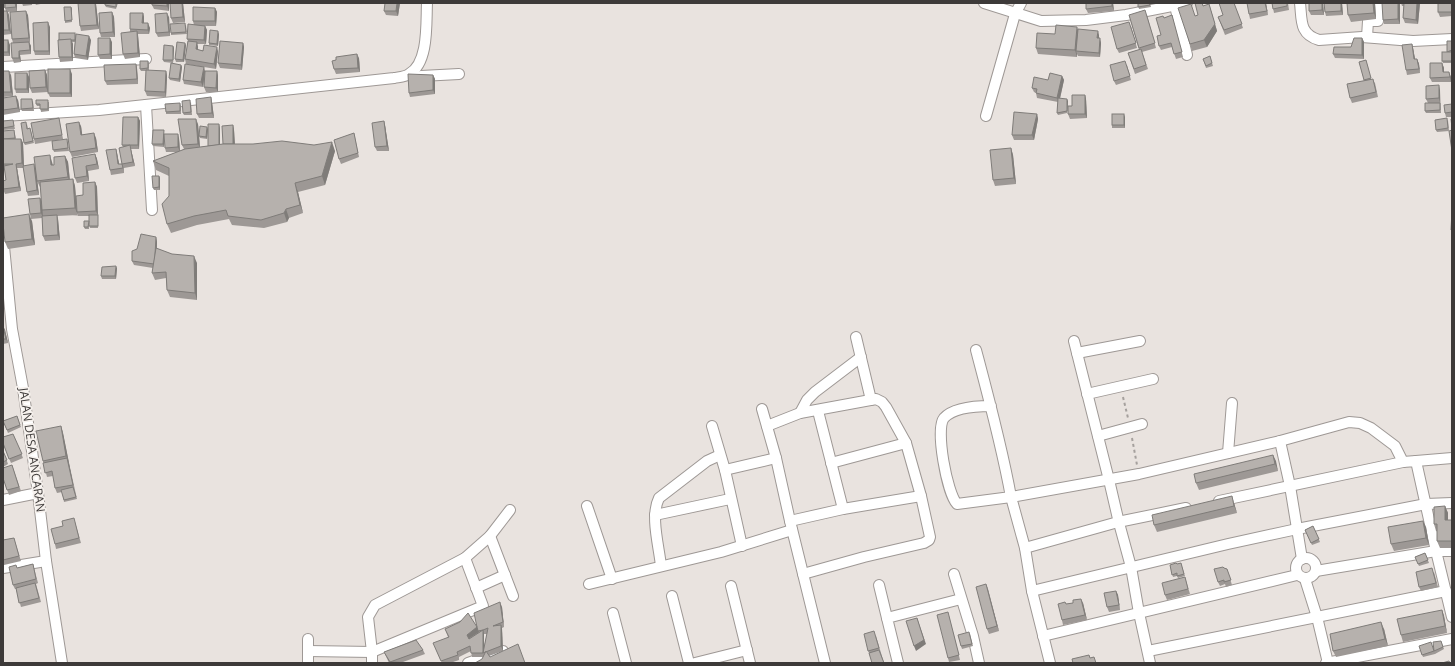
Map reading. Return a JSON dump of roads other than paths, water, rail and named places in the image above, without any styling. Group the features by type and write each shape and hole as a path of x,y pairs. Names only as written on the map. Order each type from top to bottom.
{"street":[{"path":"409,75 418,67 423,55 427,3"},
{"path":"984,3 1041,22 1086,20 1126,15 1187,3"},
{"path":"986,116 1019,15 1021,3"},
{"path":"1300,3 1303,27 1306,33 1319,40 1367,37 1413,41 1452,39"},
{"path":"1367,37 1368,21 1378,21 1378,3"},
{"path":"1175,6 1187,55"},
{"path":"3,67 146,60"},
{"path":"3,116 99,110 394,78 409,75 425,76 459,74"},
{"path":"146,105 152,210"},
{"name":"JALAN DESA ANCARAN","path":"3,236 7,290 12,329 23,388 46,561 62,663"},
{"path":"856,337 871,400"},
{"path":"1074,341 1118,522 1131,567 1150,663"},
{"path":"1077,353 1140,341"},
{"path":"976,350 1002,449 1011,496 1025,548 1032,591 1050,663"},
{"path":"800,413 807,400 815,392 861,357"},
{"path":"1088,394 1153,379"},
{"path":"767,426 800,413 876,399 879,400 886,407 906,443 921,496 930,537 924,544 864,557 803,574"},
{"path":"1228,453 1232,403"},
{"path":"991,406 975,406 952,412 945,417 942,422 941,448 951,496 957,504 1109,480 1280,441 1350,422 1360,423 1371,428 1395,446 1403,462"},
{"path":"762,409 776,458 791,526 825,663"},
{"path":"818,410 843,509"},
{"path":"1098,436 1142,424"},
{"path":"712,426 725,470 730,499 742,546"},
{"path":"1280,441 1290,486 1302,559"},
{"path":"831,462 906,443"},
{"path":"662,566 655,515 656,504 659,498 707,461 720,455"},
{"path":"725,470 776,458"},
{"path":"1212,502 1403,462 1452,458"},
{"path":"1416,461 1436,551 1449,596 1452,617"},
{"path":"3,500 38,493"},
{"path":"589,584 742,546 791,526 843,509 921,496"},
{"path":"655,515 730,499"},
{"path":"1032,591 1297,529 1426,504 1452,503"},
{"path":"1025,548 1118,522 1196,505"},
{"path":"588,506 612,579"},
{"path":"372,663 368,617 375,605 465,558 490,536 510,510"},
{"path":"490,536 513,596"},
{"path":"1316,571 1436,551 1452,551"},
{"path":"308,651 372,652 483,606 465,558"},
{"path":"1043,636 1139,612 1301,577 1314,576 1316,571 1314,562 1311,559 1302,559 1298,562 1295,570 1301,577 1317,617 1328,663 1452,638"},
{"path":"3,568 46,561"},
{"path":"954,574 973,636 979,663"},
{"path":"476,588 505,575"},
{"path":"879,585 898,663"},
{"path":"731,586 750,663"},
{"path":"672,596 688,663"},
{"path":"1148,651 1317,617 1449,596"},
{"path":"887,618 961,598"},
{"path":"613,613 626,663"},
{"path":"308,639 308,663"},
{"path":"695,663 746,650"},
{"path":"468,663 502,651"}]}
